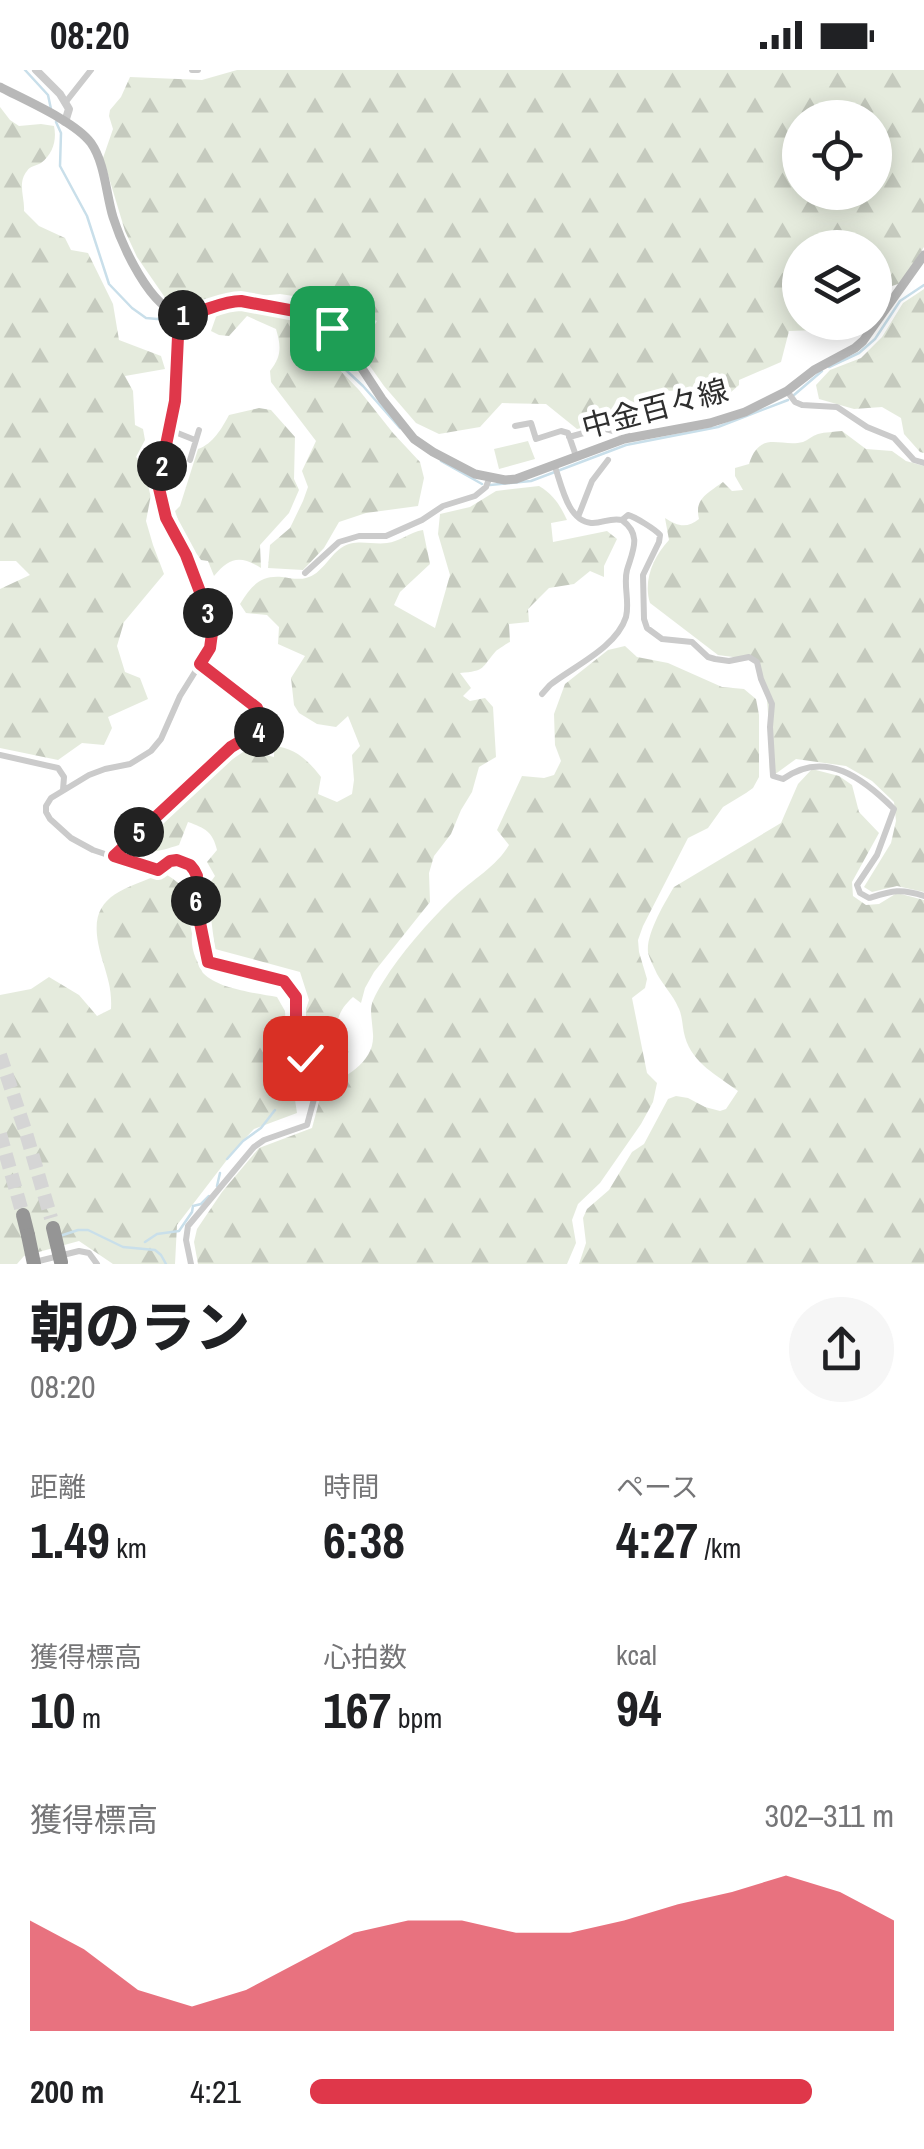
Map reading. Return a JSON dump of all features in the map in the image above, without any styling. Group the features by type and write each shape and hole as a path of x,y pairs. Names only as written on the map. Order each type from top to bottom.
{"highway":[{"path":"24,1215 32,1264"},
{"path":"52,1223 61,1263"}],"main road":[{"path":"0,87 83,134 96,152 113,219 127,254 142,280 174,312 190,315 241,301 321,319 340,335 414,439 488,482"},
{"name":"中金百々線","path":"488,482 556,469 576,456 629,438 710,423 790,395 814,370 863,341 924,255"}],"street":[{"path":"36,70 69,109 59,118"},
{"path":"65,102 91,70"},
{"path":"174,312 175,401 158,484 166,518 186,555 213,626 210,648 180,696 162,739 151,751 130,764 89,775 47,802 46,812 58,828 80,844 158,870 170,861 190,865 197,876 195,898 208,962 284,981 294,992 298,1006 296,1034 318,1084 307,1125 260,1142 240,1161 188,1226 186,1240 191,1264"},
{"path":"790,395 802,405 838,408 894,438 914,460 924,463"},
{"path":"515,426 532,423 536,439 561,431 568,433 576,456"},
{"path":"569,437 602,428 629,438"},
{"path":"170,430 195,440"},
{"path":"190,460 200,430"},
{"path":"578,517 592,481 608,460"},
{"path":"542,694 620,632 628,606 626,574 636,544 630,526 622,520 609,518 590,523 578,517 570,507 556,469"},
{"path":"305,573 339,542 360,536 386,536 443,506 475,496 488,482"},
{"path":"622,520 632,515 660,534 642,575 647,628 662,639 692,642 708,657 729,661 748,657 756,662 772,704 773,776 782,779 813,765 845,772 869,785 894,809 877,855 856,886 869,898 892,890 924,896"},
{"path":"114,856 231,747 265,727 257,708 200,664"},
{"path":"0,755 58,768 64,777 63,792"},
{"path":"32,1264 79,1251 89,1254 97,1264"}],"green space":[{"path":"237,70 924,70 924,247 901,283 892,286 892,230 782,230 782,340 787,340 781,362 739,380 739,385 714,407 708,390 658,391 646,413 577,429 546,404 502,403 480,427 439,434 416,423 365,359 366,339 377,321 327,301 280,294 178,304 166,299 137,257 125,231 103,158 113,129 110,110 130,77 202,80"},
{"path":"0,107 19,126 54,126 51,151 24,176 24,211 39,226 65,238 71,250 88,253 113,304 119,340 161,356 165,369 125,376 133,391 135,425 143,429 145,440 136,457 143,463 157,463 146,521 164,574 124,622 117,646 125,672 140,678 148,699 108,717 112,728 104,745 82,743 58,760 0,748 0,589 30,575 16,561 0,561"},
{"path":"924,289 924,453 904,434 901,418 882,407 854,409 819,399 816,385 830,370 861,358 879,340 892,340 892,321 903,303"},
{"path":"244,304 309,324 330,338 329,359 420,462 424,478 418,506 366,513 339,522 324,548 303,570 268,568 270,545 290,528 303,501 308,487 302,471 316,441 271,382 270,371 279,351 276,329 247,316 229,336 211,331 217,314"},
{"path":"259,408 271,410 295,437 294,479 299,490 289,513 260,545 261,568 236,560 214,576 208,561 201,560 174,523 178,520 175,511 198,449 213,439 229,415"},
{"path":"842,431 866,449 892,451 906,461 924,466 924,892 897,886 872,892 864,887 891,843 896,821 894,802 872,781 846,766 796,759 774,775 770,772 767,697 755,660 718,655 650,603 648,595 651,570 669,540 665,518 686,525 699,519 704,497 723,482 732,491 743,490 735,468 749,464 765,443 803,442 818,434"},
{"path":"528,441 535,459 499,469 494,449"},
{"path":"539,486 556,501 567,520 551,523 553,542 607,531 617,539 604,566 604,577 590,571 574,584 549,588 528,609 529,622 509,624 510,642 482,668 460,673 471,688 463,696 470,701 485,698 493,707 496,757 479,767 472,792 451,834 434,856 429,873 430,902 374,972 361,1003 353,997 342,1010 338,1030 349,1052 321,1071 303,1035 309,1000 300,972 215,949 207,887 215,876 207,862 217,850 211,835 188,822 179,845 150,852 133,847 209,775 246,750 274,757 274,746 288,749 306,760 321,777 318,794 337,802 352,794 352,755 360,746 348,716 336,727 317,724 299,713 294,705 291,678 305,656 278,644 279,627 267,615 246,613 240,604 252,587 268,578 312,576 346,545 391,542 423,530 430,564 400,592 394,605 435,628 450,575 438,534 440,514 470,507 496,491"},
{"path":"625,646 637,657 668,663 722,687 744,689 756,699 759,777 753,788 723,807 708,828 688,838 643,926 638,940 647,979 645,988 632,998 647,1073 657,1083 653,1102 600,1183 578,1204 572,1220 576,1243 567,1264 198,1264 194,1242 197,1229 222,1192 259,1148 312,1128 323,1087 349,1074 369,1053 372,1003 390,971 434,917 504,853 509,845 497,830 522,776 554,775 561,761 555,745 554,714 565,684 608,650"},
{"path":"812,769 839,776 852,785 859,812 879,833 852,882 853,896 866,905 879,904 897,893 924,900 924,1264 579,1264 586,1243 583,1218 587,1209 609,1190 632,1152 644,1144 668,1099 688,1098 720,1111 726,1109 738,1091 707,1068 689,1046 680,1010 649,954 657,918 674,887 781,823 798,784"},
{"path":"164,873 192,896 196,906 192,945 203,973 227,987 277,997 285,1011 297,1113 254,1129 236,1148 177,1225 175,1264 113,1264 79,1241 24,1256 17,1264 0,1264 0,995 31,989 49,977 79,995 97,1016 111,1009 98,941 100,911 117,893"}],"waterway":[{"path":"25,70 48,95 51,109"},
{"path":"56,122 61,133 60,166 87,216 109,284 146,318 172,315"},
{"path":"829,367 859,353 875,339 900,301 924,285"},
{"path":"179,311 243,293 337,311 345,325 333,344 333,358 400,428"},
{"path":"794,395 822,371"},
{"path":"490,485 531,481 626,445 718,427 788,400"},
{"path":"441,461 482,484"},
{"path":"227,1159 275,1110"},
{"path":"217,1186 220,1173"},
{"path":"145,1242 157,1234 179,1231 193,1206 209,1196"},
{"path":"60,1236 88,1230 123,1247 155,1250 166,1264"}],"tunnel":[{"path":"0,1055 51,1218"},
{"path":"0,1134 23,1215"}],"route":[{"path":"305,1058 296,1034 296,997 284,981 208,962 195,898 197,876 190,865 170,861 158,870 114,856 231,747 265,727 257,708 200,664 210,648 213,626 194,573 166,518 158,484 175,401 179,315 241,301 311,314 332,328"}]}
